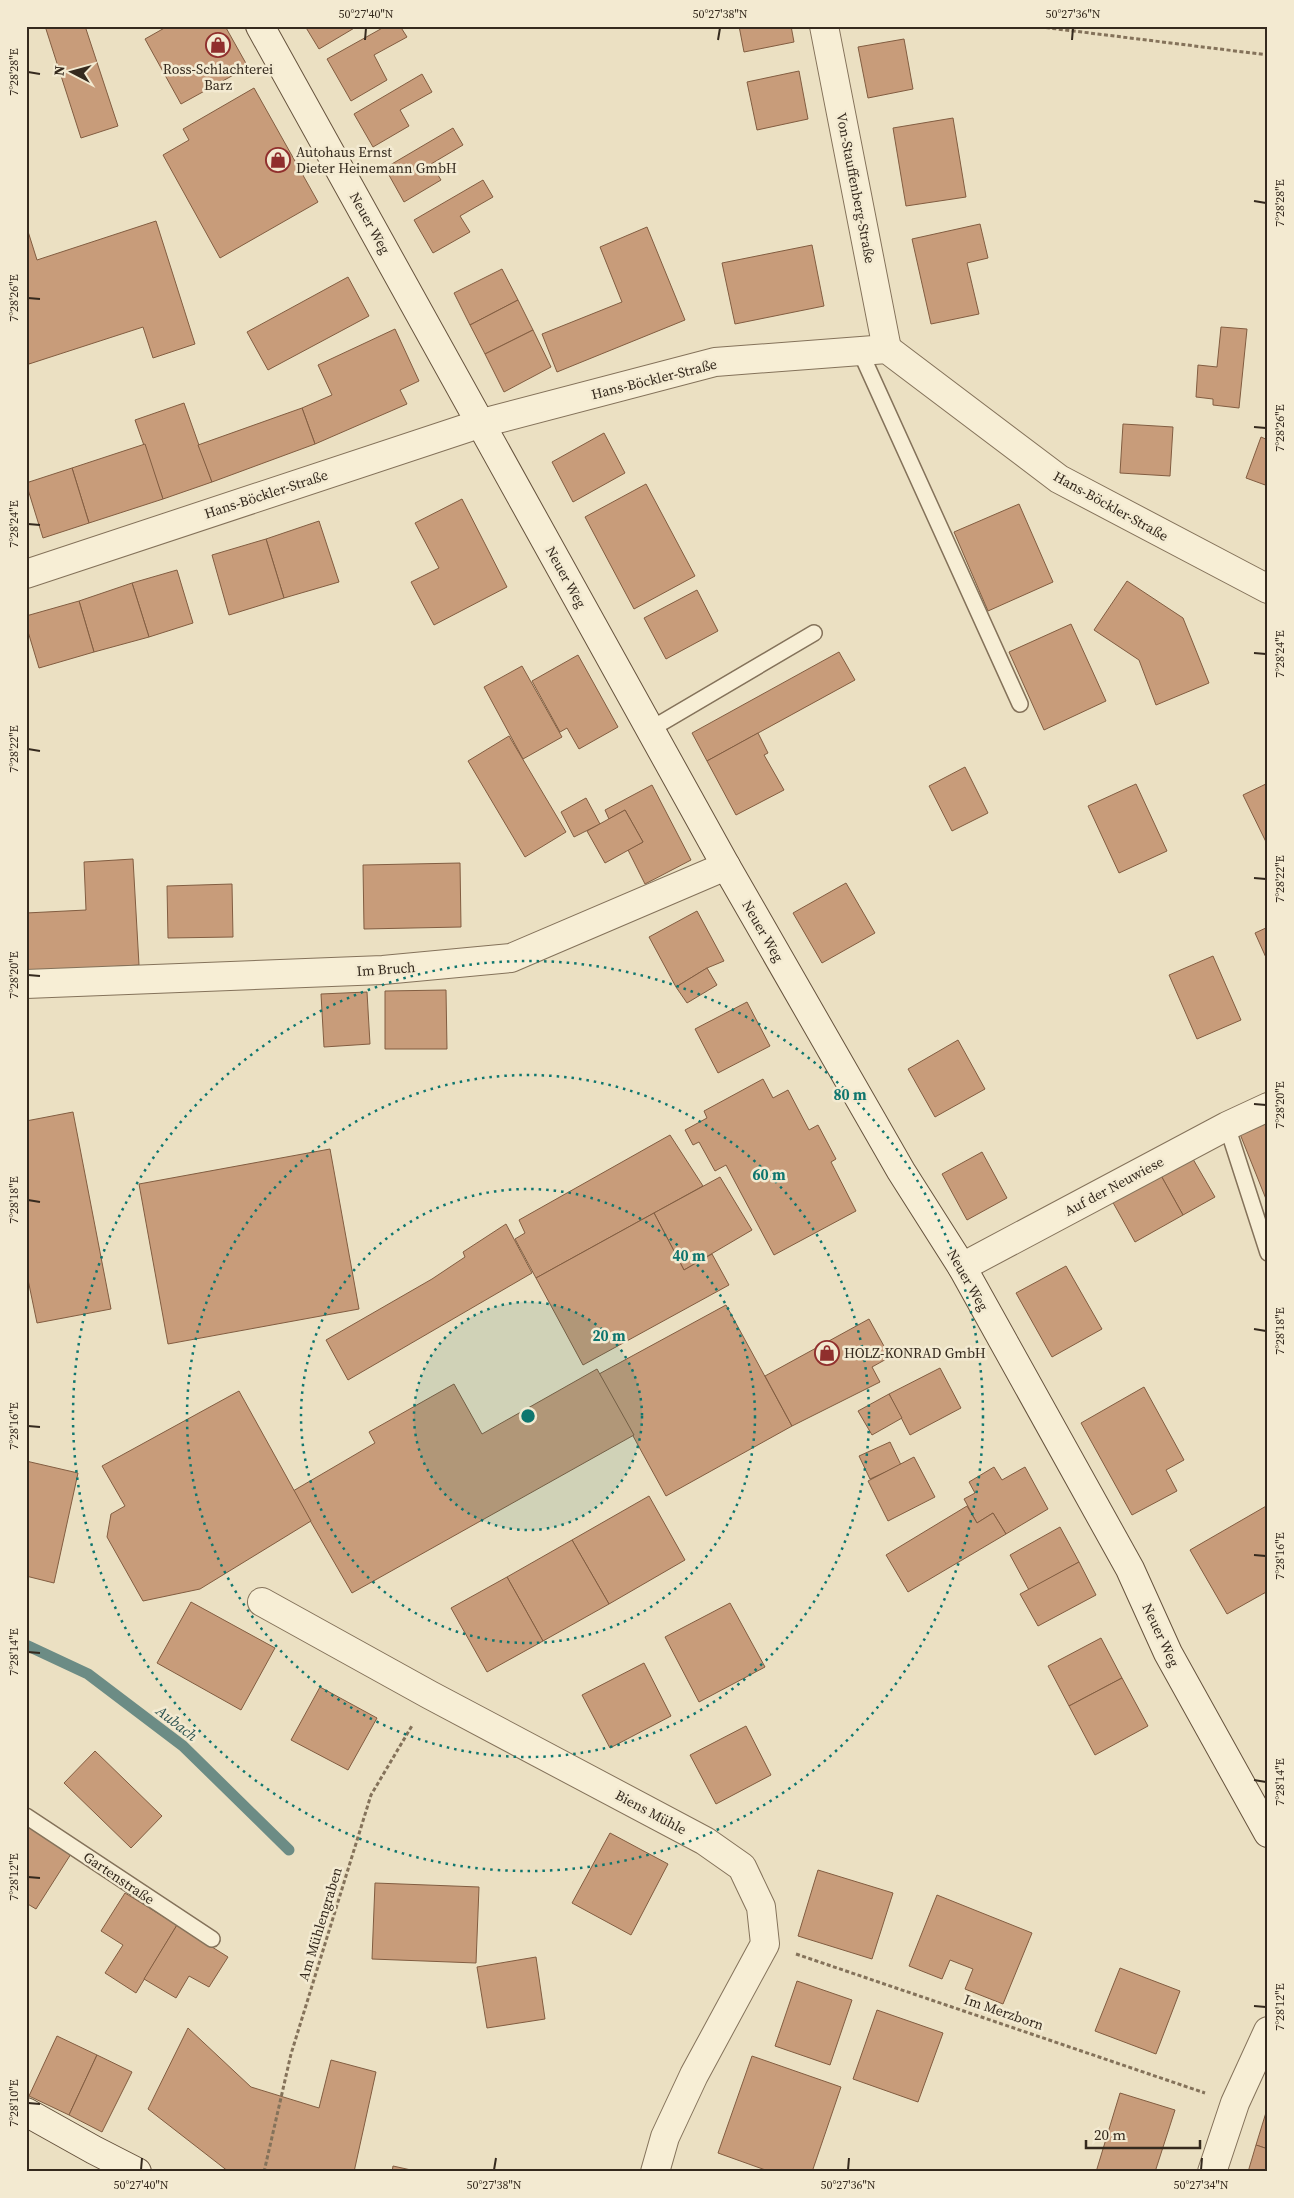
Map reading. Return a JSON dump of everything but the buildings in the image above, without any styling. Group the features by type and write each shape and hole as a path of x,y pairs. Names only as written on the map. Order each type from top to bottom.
{"street":[{"name":"Neuer Weg","path":"260,26 482,423 726,866 901,1172 962,1267 1130,1569 1168,1653 1268,1833"},
{"name":"Von-Stauffenberg-Straße","path":"824,26 887,349"},
{"name":"Hans-Böckler-Straße","path":"26,574 482,423 715,362 887,349 1058,480 1268,589"},
{"name":"Im Bruch","path":"26,984 383,970 511,958 726,866"},
{"name":"Auf der Neuwiese","path":"962,1267 1227,1126 1268,1107"},
{"name":"Biens Mühle","path":"262,1602 430,1695 705,1841 742,1867 761,1907 765,1944"},
{"path":"655,2172 665,2136 694,2075 765,1944"},
{"path":"1212,2172 1235,2103 1268,2031"},
{"path":"26,2112 137,2172"}],"lane":[{"path":"860,351 1020,704"},
{"path":"651,729 814,633"},
{"path":"1227,1126 1268,1253"},
{"name":"Gartenstraße","path":"26,1816 212,1939"}],"path":[{"path":"1034,26 1268,55"},
{"name":"Am Mühlengraben","path":"264,2172 291,2054 371,1795 430,1695"},
{"name":"Im Merzborn","path":"765,1944 1235,2103"}],"waterway":[{"name":"Aubach","path":"26,1645 88,1674 183,1746 289,1850"}],"place":[{"name":"Ross-Schlachterei Barz","path":"218,45"},
{"name":"Autohaus Ernst Dieter Heinemann GmbH","path":"278,160"},
{"name":"HOLZ-KONRAD GmbH","path":"827,1353"}]}
